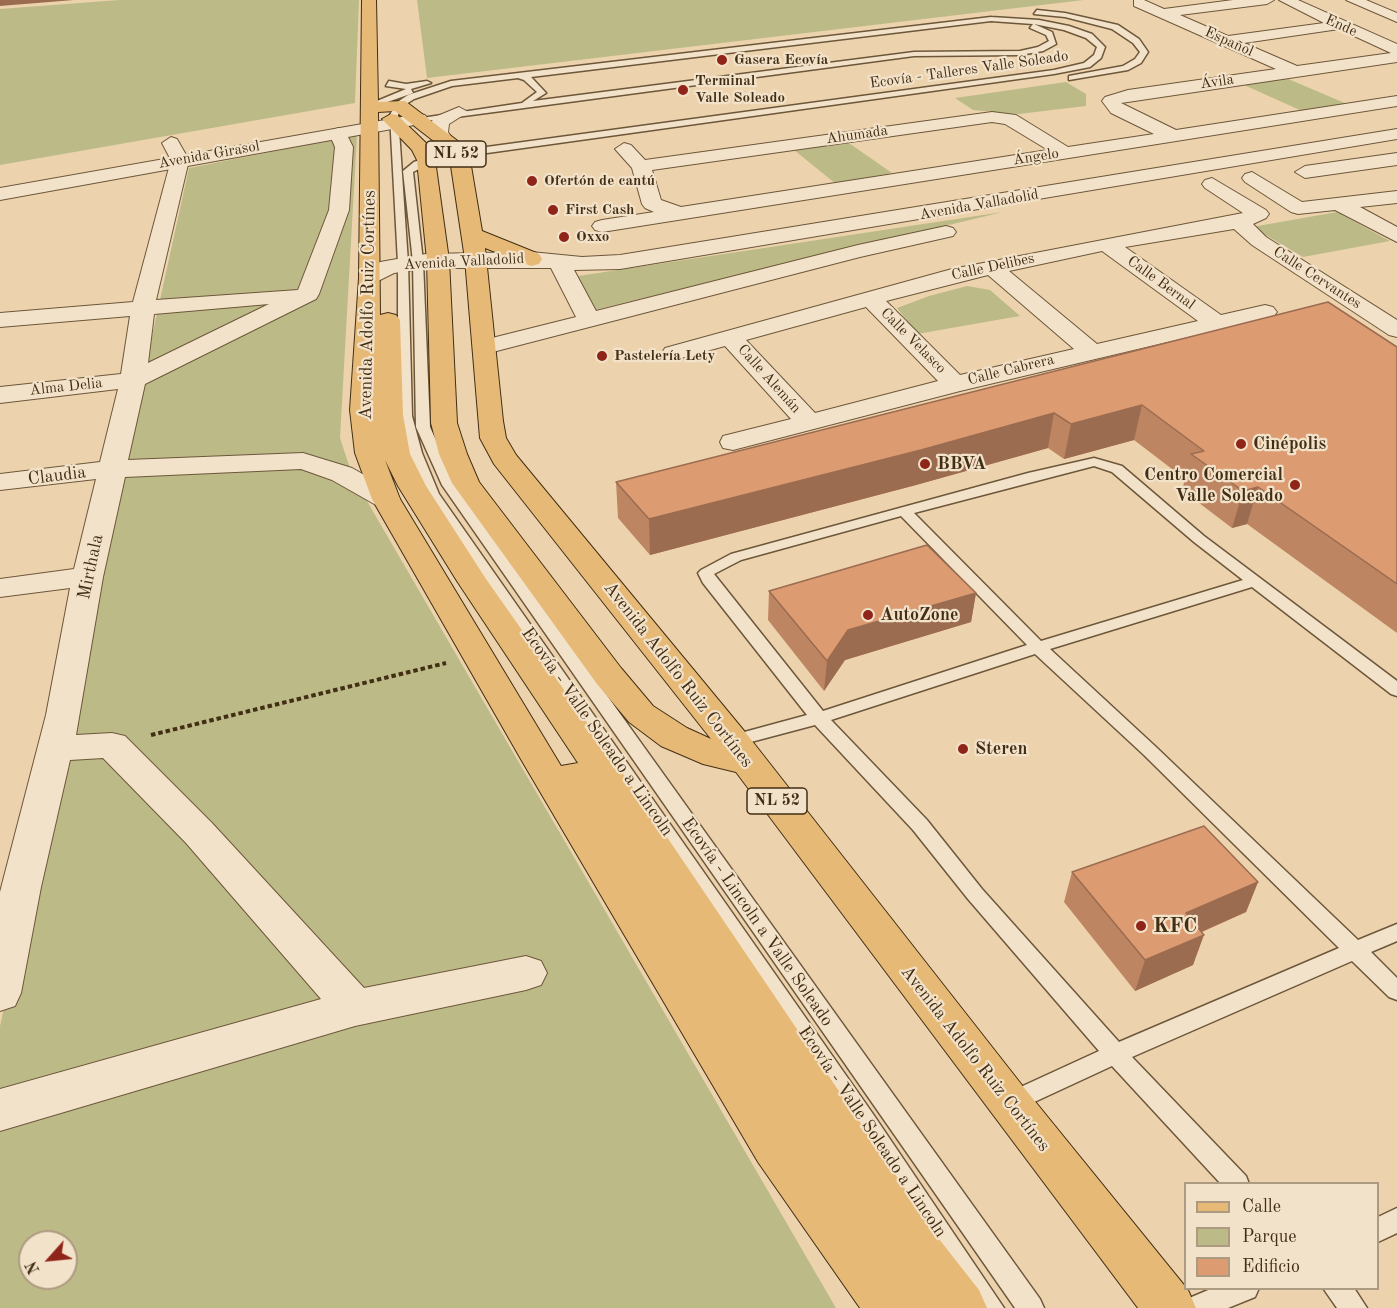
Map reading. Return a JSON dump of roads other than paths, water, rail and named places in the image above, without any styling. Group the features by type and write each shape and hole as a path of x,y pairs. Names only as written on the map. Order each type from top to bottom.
{"main road":[{"path":"369,0 385,105 399,267 390,415 396,454 412,486 472,580 637,822 914,1246 961,1308"},
{"path":"383,0 386,42"},
{"path":"385,105 426,160 399,267 375,397 380,441 400,498 494,650 799,1126 926,1308"},
{"name":"NL 52","path":"385,105 453,152"},
{"name":"Avenida Adolfo Ruiz Cortínes","path":"453,152 473,246 485,347 490,421 493,438 504,458 740,752 1009,1103 1170,1308"},
{"path":"473,246 531,259"},
{"path":"399,267 453,454 466,483 609,676 641,714 674,737 716,755 740,752"},
{"name":"Avenida Adolfo Ruiz Cortínes","path":"399,267 363,410 377,473 476,655 775,1147 891,1308"}],"street":[{"path":"1163,13 1267,0"},
{"name":"Ende","path":"1286,0 1397,50"},
{"path":"1353,0 1397,18"},
{"name":"Español","path":"1139,3 1294,71"},
{"path":"1227,41 1340,25"},
{"name":"Ávila","path":"1173,136 1117,109 1111,101 1128,95 1397,57"},
{"name":"Ángelo","path":"602,226 675,212 1397,101"},
{"name":"Avenida Girasol","path":"0,194 173,147 338,133 385,105"},
{"path":"1349,109 1397,128"},
{"path":"453,152 440,132 441,121 459,112"},
{"path":"1322,113 1388,136"},
{"name":"Ahumada","path":"641,166 992,117 1010,119 1065,153"},
{"path":"0,320 308,294 339,210 344,147 338,133"},
{"name":"Avenida Valladolid","path":"531,259 560,263 620,262 896,219 1388,136"},
{"name":"Mirthala","path":"0,993 11,889 55,748 88,577 133,380 143,309 173,147"},
{"path":"624,149 641,166 652,204 675,212"},
{"name":"Avenida Valladolid","path":"1016,218 1212,184 1397,159"},
{"path":"1252,178 1298,208 1393,197"},
{"path":"893,180 936,212"},
{"name":"Calle Cervantes","path":"1212,184 1249,218 1259,241 1397,330"},
{"path":"853,186 896,219"},
{"path":"1339,204 1397,236"},
{"name":"Calle Delibes","path":"674,353 870,298 894,276 952,276 1106,244 1249,218"},
{"name":"Avenida Valladolid","path":"485,347 858,251 969,227"},
{"path":"900,242 952,276"},
{"name":"Calle Bernal","path":"1106,244 1215,322"},
{"name":"Avenida Valladolid","path":"399,267 473,246"},
{"path":"858,251 894,276"},
{"path":"560,263 589,320"},
{"path":"993,268 1091,351"},
{"name":"Alma Delia","path":"0,395 133,380 308,294"},
{"name":"Calle Velasco","path":"870,298 955,384"},
{"name":"Calle Cabrera","path":"733,442 955,384 1265,312"},
{"name":"Calle Alemán","path":"730,337 808,421"},
{"path":"303,461 342,474 377,473"},
{"name":"Claudia","path":"0,482 113,469 303,461 377,473"},
{"path":"0,588 88,577"},
{"path":"55,748 112,745 199,833 355,1008"},
{"path":"0,1110 355,1008 526,973"}],"lane":[{"path":"385,105 406,87 433,82 978,16 1036,12 1103,23 1123,31 1144,51 1143,56 1132,65 1110,72 453,152 426,160"},
{"path":"385,105 459,112 914,54 1020,53 1040,49 1053,42 1049,34 1039,28 978,16"},
{"name":"Ecovía - Talleres Valle Soleado","path":"385,105 441,86 998,19 1039,22 1077,31 1096,41 1101,52 1087,65 1054,72 453,152"},
{"path":"505,74 527,78 542,93 537,98 520,105"},
{"path":"385,105 433,82"},
{"name":"Ecovía - Valle Soleado a Lincoln","path":"399,267 405,416 415,453 432,494 865,1121 991,1308"},
{"name":"Ecovía - Lincoln a Valle Soleado","path":"399,267 423,427 449,485 1030,1308"},
{"path":"1235,1182 1115,1054 975,894 921,825 819,718 708,580 706,573 719,564 736,557 1033,476 1094,462 1103,463 1117,469 1199,539 1397,690"},
{"path":"904,511 1038,647 1150,751 1397,991"},
{"path":"740,752 819,718 1038,647 1255,581"},
{"path":"1009,1103 1115,1054 1397,932"},
{"path":"1379,1229 1397,1220"},
{"path":"1196,1308 1241,1290"},
{"path":"1338,1290 1354,1308"}],"place":[{"name":"Gasera Ecovía","path":"722,60"},
{"name":"Terminal Valle Soleado","path":"683,90"},
{"name":"Ofertón de cantú","path":"532,181"},
{"name":"First Cash","path":"553,210"},
{"name":"Oxxo","path":"564,237"},
{"name":"Pastelería Lety","path":"602,356"},
{"name":"Cinépolis","path":"1241,444"},
{"name":"BBVA","path":"925,464"},
{"name":"Centro Comercial Valle Soleado","path":"1295,485"},
{"name":"AutoZone","path":"868,615"},
{"name":"Steren","path":"963,749"},
{"name":"KFC","path":"1141,926"}]}
